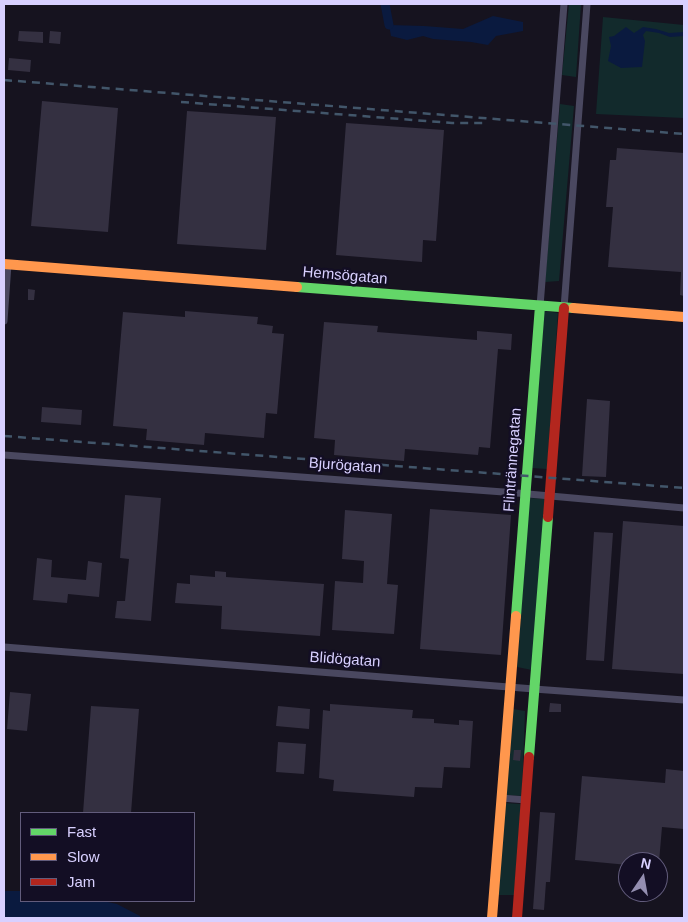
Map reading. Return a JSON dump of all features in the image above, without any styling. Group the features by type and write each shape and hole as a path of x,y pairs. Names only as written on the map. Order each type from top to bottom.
{"street":[{"name":"Flintrännegatan","path":"492,918 564,4"},
{"path":"517,918 587,4"},
{"name":"Hemsögatan","path":"6,264 684,317"},
{"path":"4,321 6,264"},
{"name":"Bjurögatan","path":"4,455 526,494 684,508"},
{"name":"Blidögatan","path":"4,647 684,700"},
{"path":"501,798 526,800"}],"green space":[{"path":"569,4 581,4 576,77 562,75"},
{"path":"603,17 684,25 684,118 596,114"},
{"path":"560,104 574,106 559,281 545,282"},
{"path":"544,311 558,313 547,469 532,468"},
{"path":"529,498 545,499 532,670 517,667"},
{"path":"513,709 525,711 522,796 505,795"},
{"path":"504,803 521,804 514,895 498,895"}],"water":[{"path":"493,16 523,22 523,31 496,36 488,45 433,39 423,36 407,40 391,36 389,25 463,29"},
{"path":"626,27 634,33 643,27 669,33 684,32 684,36 670,37 646,31 643,35 645,41 642,67 621,68 608,61 611,46 609,37 614,36"},
{"path":"4,891 20,891 20,902 108,902 117,904 140,916 140,918 4,918"}],"building":[{"path":"19,31 43,32 43,43 18,41"},
{"path":"50,31 61,32 60,44 49,43"},
{"path":"9,58 31,60 30,72 8,70"},
{"path":"42,101 118,108 108,232 31,226"},
{"path":"187,111 276,117 266,250 177,244"},
{"path":"346,123 444,130 436,241 423,240 422,262 336,255"},
{"path":"617,148 684,153 684,296 680,295 681,272 608,267 613,207 606,207 610,160 616,160"},
{"path":"28,289 35,290 34,300 28,300"},
{"path":"185,311 258,317 257,324 273,326 272,333 284,334 277,414 266,413 264,438 205,433 204,445 146,440 147,429 113,426 123,312 185,317"},
{"path":"324,322 378,326 377,332 477,340 477,331 512,334 511,350 498,349 490,448 479,447 478,455 405,449 404,461 334,455 335,440 314,438"},
{"path":"587,399 610,401 606,477 582,476"},
{"path":"42,407 82,410 81,425 41,422"},
{"path":"125,495 161,498 151,621 115,618 117,601 125,601 129,559 120,558"},
{"path":"430,509 511,515 501,655 420,649"},
{"path":"345,510 392,514 387,584 398,585 394,634 332,630 335,581 363,583 364,561 342,559"},
{"path":"623,521 684,526 684,674 612,669"},
{"path":"594,532 613,533 604,661 586,660"},
{"path":"37,558 52,560 51,577 86,580 88,561 102,563 99,597 68,594 67,603 33,600"},
{"path":"215,571 226,572 226,577 324,584 320,636 221,629 222,606 175,603 177,583 190,584 190,575 215,577"},
{"path":"10,692 31,694 27,731 7,729"},
{"path":"550,703 561,704 561,712 549,712"},
{"path":"330,704 413,710 412,718 434,719 434,723 459,725 459,720 473,721 470,768 444,767 442,788 415,787 414,797 333,791 334,780 319,778 323,710 330,711"},
{"path":"91,706 139,709 131,812 83,812"},
{"path":"278,706 310,709 309,729 276,726"},
{"path":"278,742 306,744 304,774 276,772"},
{"path":"514,750 521,750 520,761 513,760"},
{"path":"666,769 684,771 684,829 662,827 660,852 618,852 618,864 575,860 582,776 665,783"},
{"path":"540,812 555,813 550,882 546,882 544,910 533,909"}],"waterway":[{"path":"385,4 389,25"}],"railway":[{"path":"4,80 684,134"},
{"path":"181,102 452,123 483,123"},
{"path":"4,436 684,488"}],"traffic: fast":[{"path":"297,287 573,308"},
{"path":"516,616 540,306"},
{"path":"529,757 548,517"}],"traffic: slow":[{"path":"4,264 297,287"},
{"path":"573,308 684,317"},
{"path":"492,918 516,616"}],"traffic: jam":[{"path":"548,517 564,308"},
{"path":"517,918 529,757"}]}
